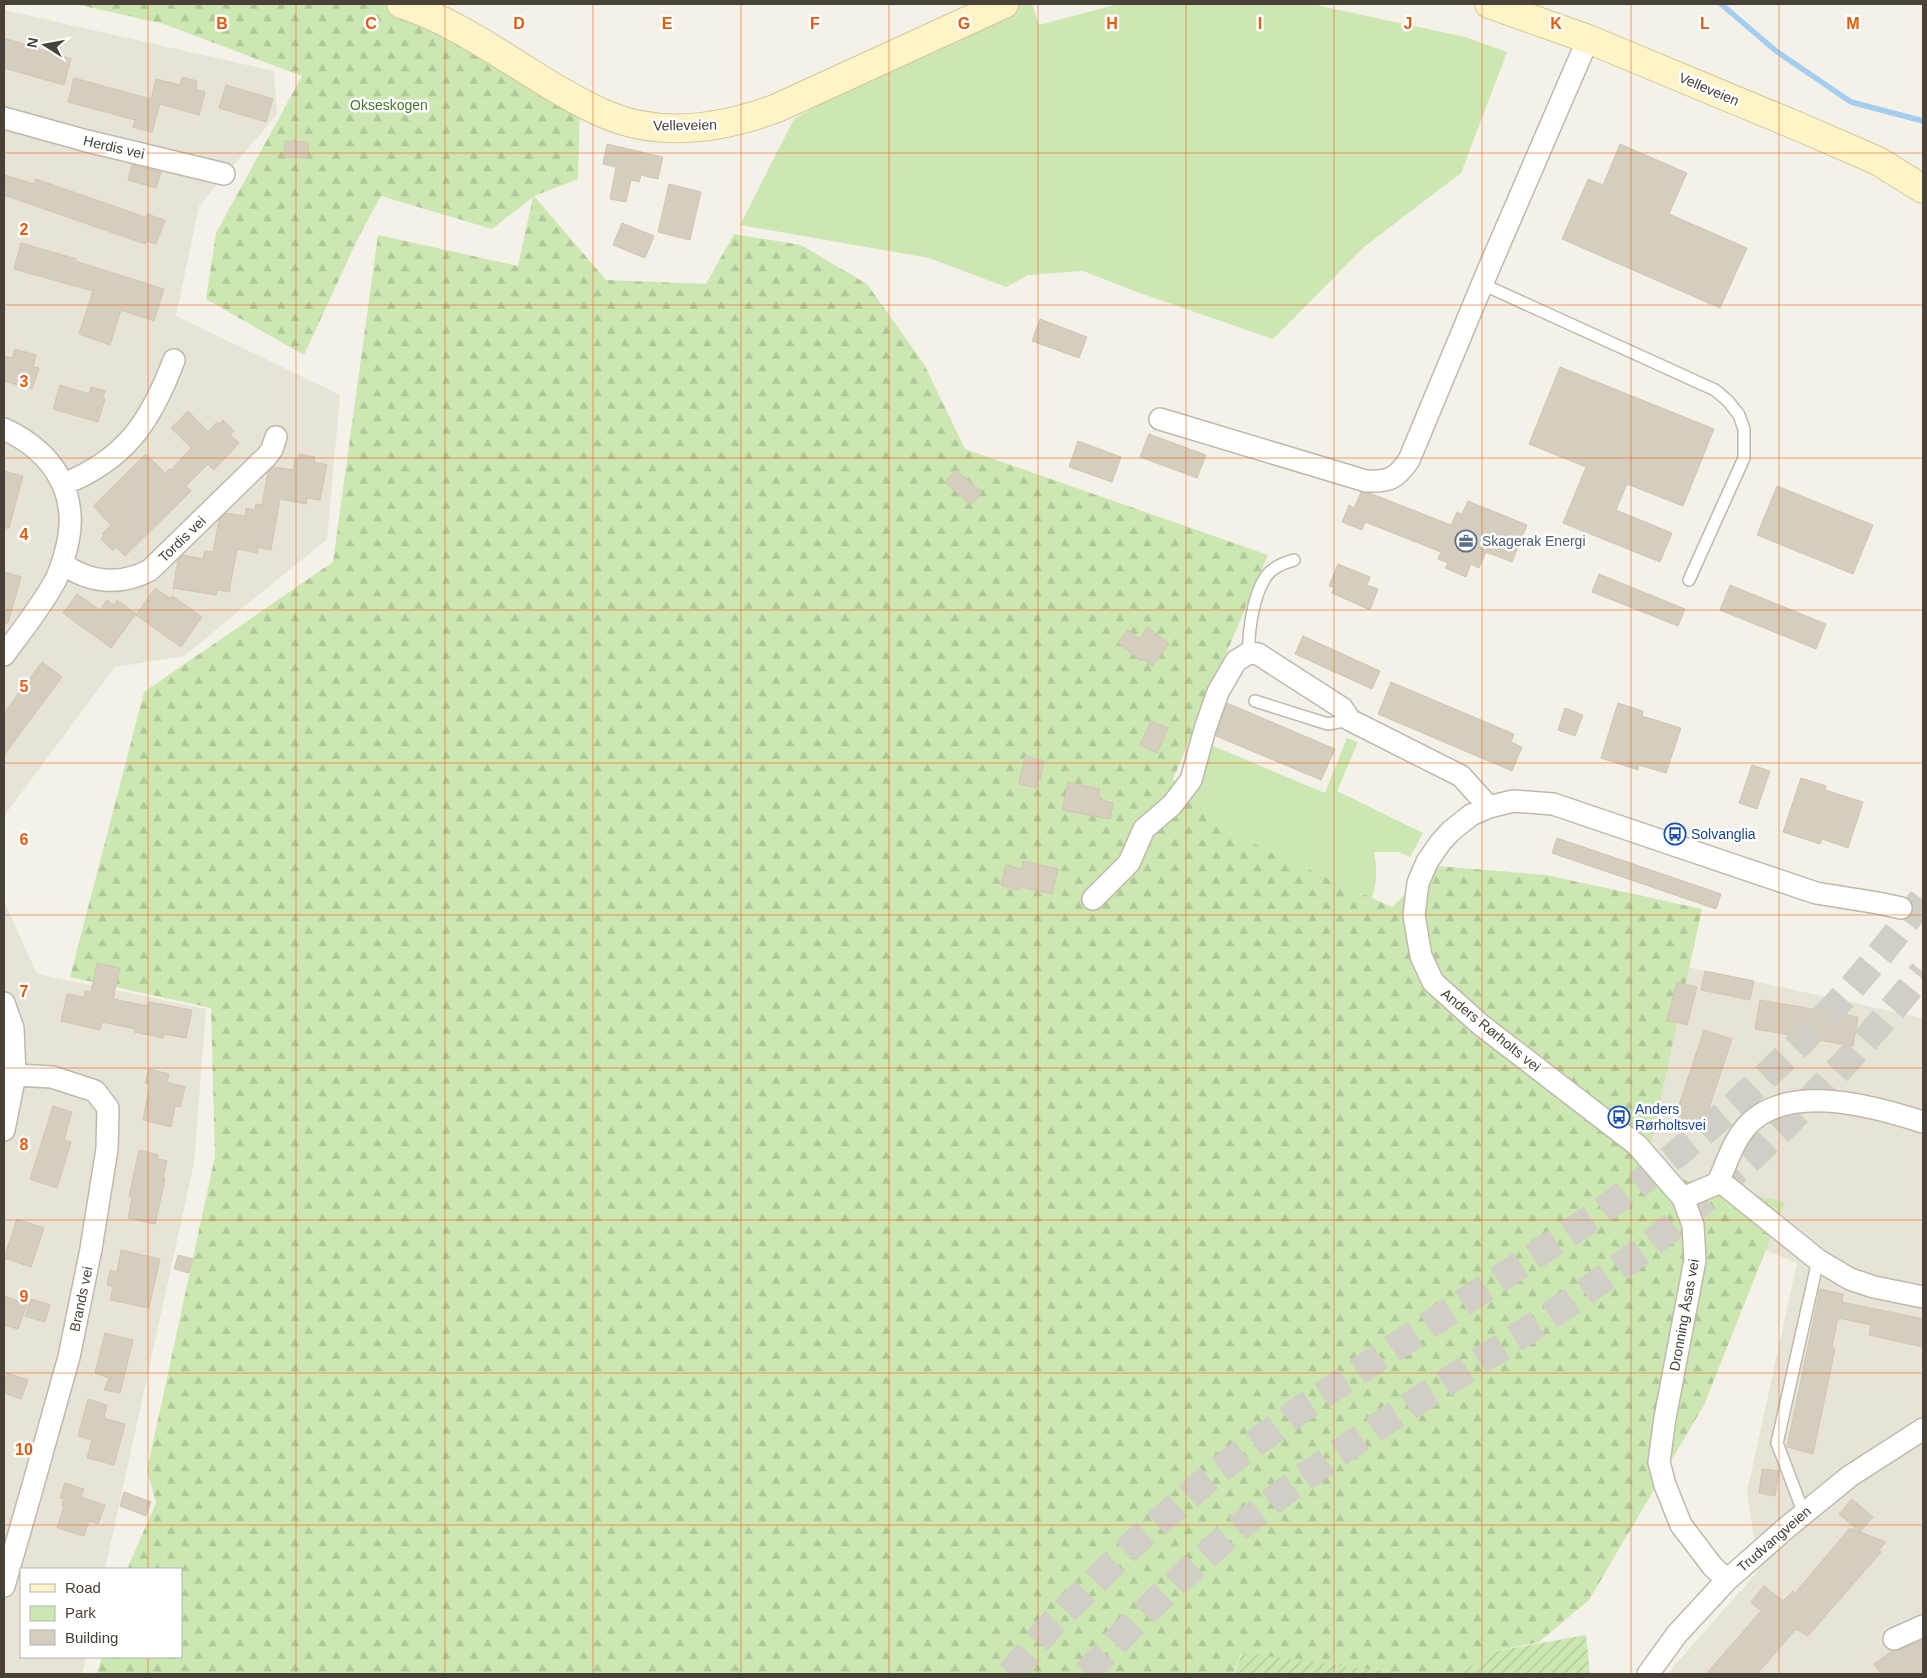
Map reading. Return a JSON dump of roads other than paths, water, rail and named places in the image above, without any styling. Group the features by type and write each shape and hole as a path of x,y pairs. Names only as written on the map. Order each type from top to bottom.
{"main road":[{"name":"Velleveien","path":"401,4 440,19 580,102 609,115 652,126 695,127 722,125 751,118 777,108 1004,4"},
{"name":"Velleveien","path":"1489,4 1588,39 1878,161 1923,189"}],"street":[{"path":"1160,419 1366,481 1384,482 1399,474 1409,460 1482,284 1588,39"},
{"name":"Herdis vei","path":"4,118 87,141 224,174"},
{"path":"64,484 94,470 116,456 135,435 154,407 174,360"},
{"path":"4,429 21,437 37,449 55,470 64,484 68,500 70,524 62,562 54,582 4,655"},
{"name":"Tordis vei","path":"62,562 75,572 102,579 126,580 136,578 150,570 267,456 272,449 276,437"},
{"path":"1093,900 1129,863 1144,829 1172,805 1191,780 1205,729 1218,692 1236,661 1249,653 1258,654 1342,708 1350,720 1461,776 1489,807"},
{"name":"Anders Rørholts vei","path":"1683,1198 1637,1145 1481,1025 1433,982 1421,956 1414,916 1418,883 1427,862 1440,843 1451,831 1471,815 1489,807 1513,801 1553,804 1816,893 1901,908"},
{"path":"4,1003 13,1028 15,1075 4,1130"},
{"name":"Brands vei","path":"4,1586 69,1356 91,1249 107,1150 108,1108 95,1091 52,1077 15,1075"},
{"path":"1683,1198 1718,1183 1737,1139 1753,1120 1775,1108 1805,1101 1842,1102 1867,1106 1923,1122"},
{"path":"1683,1198 1721,1182 1818,1260 1850,1279 1874,1287 1923,1297"},
{"name":"Dronning Åsas vei","path":"1683,1198 1693,1224 1695,1260 1665,1418 1659,1462 1665,1485 1681,1525 1713,1567 1727,1580"},
{"name":"Trudvangveien","path":"1648,1674 1677,1634 1727,1580 1850,1476 1923,1429"},
{"path":"1894,1639 1923,1626"}],"lane":[{"path":"1482,284 1714,390 1728,401 1739,415 1744,429 1744,458 1689,580"},
{"path":"1249,653 1248,636 1261,586 1266,577 1276,568 1294,560"},
{"path":"1255,701 1328,724 1350,720"},
{"path":"1804,1514 1777,1443 1818,1260"}],"waterway":[{"path":"1721,4 1776,51 1851,102 1923,121"}],"tunnel":[{"path":"1010,1674 1053,1623 1132,1545 1216,1472 1307,1405 1595,1216 1641,1182 1730,1109 1813,1030 1888,944 1923,898"},
{"path":"1086,1674 1167,1591 1254,1515 1356,1441 1598,1283 1716,1190 1789,1122 1857,1049 1923,972"}],"place":[{"name":"Skagerak Energi","path":"1466,541"},
{"name":"Solvanglia","path":"1675,834"},
{"name":"Anders Rørholtsvei","path":"1619,1117"}],"park label":[{"name":"Okseskogen","path":"389,105"}]}
